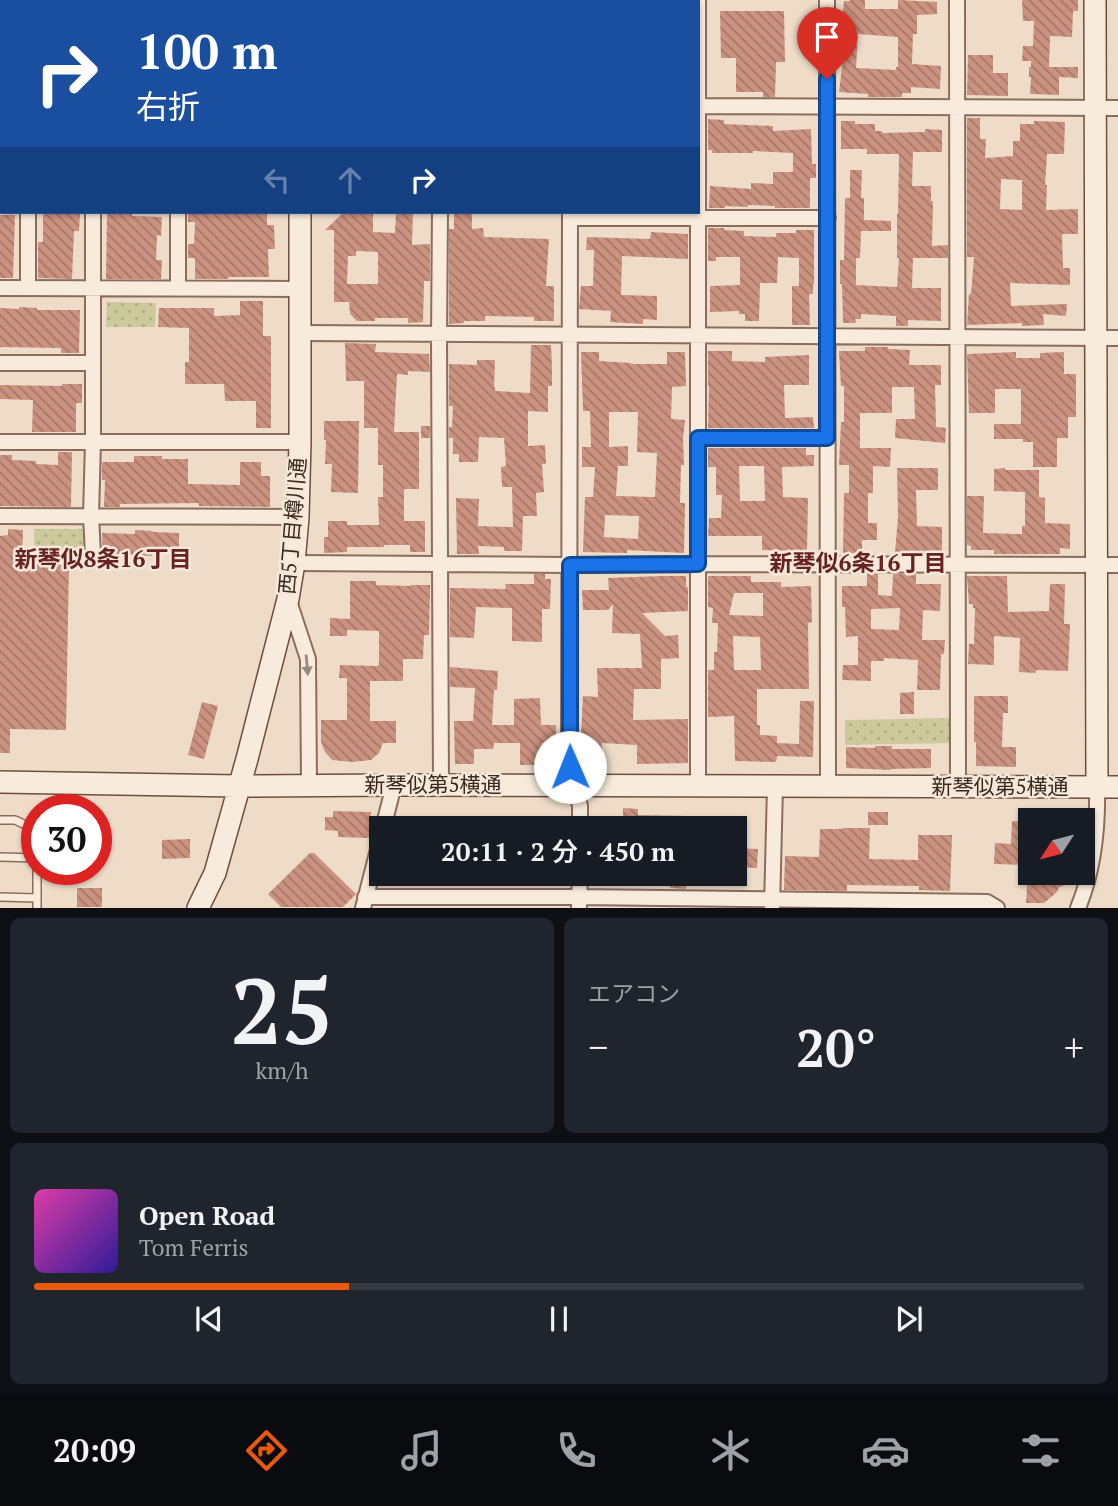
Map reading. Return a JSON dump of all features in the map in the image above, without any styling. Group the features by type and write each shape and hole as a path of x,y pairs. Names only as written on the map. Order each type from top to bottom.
{"street":[{"path":"827,0 828,786"},
{"path":"957,0 958,786"},
{"path":"1078,908 1091,864 1107,787 1097,565 1095,0"},
{"path":"700,106 1118,108"},
{"path":"28,214 28,288"},
{"path":"93,214 93,554"},
{"path":"178,214 178,289"},
{"name":"西5丁目樽川通","path":"198,908 215,873 247,759 288,599 294,563 300,442 300,214"},
{"path":"440,214 441,785"},
{"path":"698,785 699,214"},
{"path":"580,816 569,764 570,215 828,218"},
{"path":"0,288 300,289"},
{"path":"300,333 1118,338"},
{"path":"0,363 93,363"},
{"path":"698,438 827,438"},
{"path":"0,442 300,442"},
{"path":"0,516 298,517"},
{"path":"294,563 1118,565"},
{"path":"288,599 308,659 309,785"},
{"name":"新琴似第5横通","path":"0,782 238,786 1107,787"},
{"path":"386,816 394,785"},
{"path":"772,904 775,786"},
{"name":"西5丁目樽川通","path":"213,908 215,873"},
{"path":"369,883 364,902 987,902 997,908"}],"lane":[{"path":"0,820 21,823"},
{"path":"0,857 21,858"},
{"path":"37,885 37,908"},
{"path":"0,897 37,898"}],"shaded area":[{"path":"107,302 156,303 155,327 106,327"},
{"path":"34,529 86,529 87,557 34,557"},
{"path":"950,718 951,743 845,745 845,720"}],"building":[{"path":"865,0 865,9 898,9 898,0 937,2 937,14 917,15 912,64 941,66 940,89 911,87 911,93 902,93 902,97 868,97 868,94 839,92 843,59 838,58 844,1","holes":["858,34 898,37 896,70 856,68"]},
{"path":"1022,0 1078,0 1078,11 1073,11 1072,37 1050,36 1049,67 1078,67 1078,78 1059,77 1059,95 1030,94 1031,61 1022,61 1023,46 1033,46 1034,21 1023,21"},
{"path":"720,11 784,11 785,62 776,62 775,97 763,97 763,92 736,92 736,58 721,58"},
{"path":"968,55 993,55 993,73 1008,73 1008,96 967,95"},
{"path":"967,118 980,118 980,139 986,139 985,158 1013,156 1013,141 1020,141 1020,124 1034,124 1034,121 1065,122 1064,154 1047,154 1045,185 1046,210 1078,209 1078,234 1062,234 1063,268 1070,268 1070,285 1010,283 1011,306 1067,304 1066,316 1043,314 1044,325 967,325 974,257 967,257","holes":["1001,179 1022,180 1022,210 1000,209"]},
{"path":"708,119 724,120 724,124 773,126 773,131 811,129 812,164 816,164 816,178 810,178 810,208 748,205 709,208 710,186 751,189 751,183 773,184 773,172 793,172 793,153 712,153 712,150 708,150"},
{"path":"841,121 875,124 875,131 882,133 942,130 942,152 913,152 912,186 931,186 932,246 948,245 948,258 913,258 912,288 941,288 941,321 908,320 908,326 896,326 896,316 861,314 861,319 855,319 856,323 843,323 840,260 844,260 845,198 850,198 850,170 862,170 861,198 864,198 864,220 891,221 891,231 861,231 860,258 856,258 856,285 897,287 899,154 867,154 867,149 841,149"},
{"path":"43,214 80,214 79,231 74,231 72,279 38,278 38,242 43,242"},
{"path":"107,214 162,217 161,236 157,235 156,260 162,260 161,279 106,279"},
{"path":"188,214 267,214 267,225 274,225 275,249 268,249 269,277 195,279 195,258 188,258 188,244 194,244 195,222 188,222"},
{"path":"342,214 373,214 373,232 395,233 396,214 413,214 412,245 430,244 430,281 424,281 423,322 408,323 408,318 357,321 350,314 349,302 334,302 334,230 325,230","holes":["356,251 378,252 378,284 347,284 348,256 356,256"]},
{"path":"454,214 472,214 472,229 483,228 484,237 549,239 546,286 554,286 554,321 534,321 534,317 485,316 485,321 449,324 449,229 454,229"},
{"path":"0,215 15,215 13,278 0,278"},
{"path":"708,228 744,231 744,236 776,237 776,233 814,230 814,285 813,294 809,294 810,325 792,325 792,286 799,286 799,258 778,257 777,283 760,283 759,321 745,321 745,314 739,314 739,311 710,312 710,286 740,285 740,257 716,257 716,261 708,261"},
{"path":"651,232 688,234 688,259 622,256 621,295 657,296 657,320 643,319 643,324 610,322 611,311 579,309 581,286 593,286 594,250 586,250 587,237 650,239"},
{"path":"240,301 263,301 263,336 271,336 271,428 256,428 256,401 225,401 224,384 185,384 185,362 189,362 189,328 158,327 159,308 214,308 214,316 240,315"},
{"path":"0,308 37,310 80,310 79,353 61,353 61,348 0,347"},
{"path":"345,343 376,344 375,352 429,354 430,372 408,371 408,375 397,374 394,432 419,432 419,489 404,489 404,521 425,521 425,552 410,552 410,545 384,545 347,547 347,552 324,553 328,521 347,521 347,525 379,525 378,497 383,497 383,465 378,465 378,428 364,428 364,381 346,381"},
{"path":"531,345 551,345 552,368 552,386 548,386 548,412 528,411 528,446 545,445 546,464 542,464 544,492 536,493 537,516 523,516 522,551 478,546 479,554 457,554 456,498 479,499 478,526 513,527 512,487 502,487 501,467 506,466 504,438 479,437 478,462 459,462 459,454 453,454 453,438 449,438 453,406 449,406 449,364 477,365 477,360 495,360 495,391 530,393"},
{"path":"865,347 910,350 909,365 941,365 941,385 935,385 936,427 946,428 945,443 895,438 896,419 915,419 914,387 892,387 892,413 860,413 860,448 891,448 890,467 873,466 873,493 868,493 868,523 877,523 877,540 862,540 862,553 843,553 844,493 849,493 849,465 839,465 841,422 844,422 844,386 841,386 839,351 865,351"},
{"path":"708,351 732,351 732,361 765,362 765,357 809,355 809,385 784,385 785,418 813,417 814,428 708,428"},
{"path":"581,352 599,352 599,361 667,364 667,352 685,352 686,386 672,387 671,419 685,420 680,503 685,503 684,553 627,550 627,553 583,552 585,497 593,497 595,467 582,467 582,447 591,447 590,411 583,411","holes":["609,412 638,412 637,452 657,453 655,497 616,496 618,466 628,466 628,446 609,447","605,515 639,516 638,539 604,537"]},
{"path":"1016,352 1016,358 1040,358 1040,353 1064,352 1064,374 1076,374 1076,417 1068,417 1068,438 1057,438 1057,467 1033,467 1033,442 1023,442 1023,439 994,439 994,424 1021,424 1021,389 995,389 995,413 969,413 967,354"},
{"path":"82,384 82,403 76,403 76,432 32,432 33,400 0,399 0,385"},
{"path":"324,421 359,421 358,493 331,492 332,464 325,464"},
{"path":"421,426 430,426 430,438 421,438"},
{"path":"708,448 806,448 806,455 814,455 814,466 782,467 783,497 808,498 807,551 762,550 762,536 708,536 709,518 721,518 722,495 716,495 716,467 708,467","holes":["739,466 764,466 765,501 740,501"]},
{"path":"58,452 72,452 71,507 0,506 0,455 12,455 12,460 58,465"},
{"path":"134,456 188,459 188,484 240,485 240,462 261,462 261,476 270,476 270,507 199,506 199,503 120,504 120,507 104,507 105,480 102,480 102,462 134,462"},
{"path":"897,468 938,468 938,490 916,490 917,526 942,527 942,553 895,553 898,517"},
{"path":"994,469 1039,470 1039,497 1045,498 1045,523 1070,524 1070,549 1060,548 1060,554 994,554 994,550 971,550 971,546 967,545 967,496 984,496 983,533 1022,534 1022,526 1025,526 1025,492 994,491"},
{"path":"8,529 23,530 22,564 69,565 66,730 10,729 10,753 0,753 0,536 8,535"},
{"path":"135,530 179,533 179,553 152,552 152,556 103,553 102,533 135,534"},
{"path":"534,574 545,574 545,579 551,579 550,609 542,609 542,642 512,641 512,608 476,607 474,638 450,637 450,588 506,589 505,584 534,584"},
{"path":"867,574 878,574 878,595 892,596 893,574 916,574 916,584 941,584 940,611 923,610 922,640 945,640 944,654 941,654 940,690 917,690 918,660 884,658 884,661 871,661 871,681 842,680 843,665 858,665 858,636 846,637 842,586 867,586","holes":["900,608 899,630 871,629 871,609"]},
{"path":"686,576 688,611 642,613 665,636 678,635 679,658 661,659 661,689 634,689 633,720 688,719 688,763 637,764 637,745 602,743 601,765 589,765 590,755 580,755 583,696 598,697 597,668 642,668 640,634 612,633 613,604 608,610 583,610 582,590 609,590 608,578"},
{"path":"708,576 751,576 751,582 781,582 781,587 811,586 812,622 808,623 809,689 757,689 757,725 760,725 760,735 777,736 777,743 799,744 800,701 814,701 813,757 777,756 776,762 735,761 734,716 708,717 708,670 714,670 718,623 712,623 713,608 708,607","holes":["734,593 763,593 763,616 729,615","733,636 760,637 761,670 734,670"]},
{"path":"967,576 1007,576 1008,612 1049,611 1050,584 1065,584 1064,624 1070,624 1068,671 1019,672 1020,638 994,636 994,665 968,664 969,644 974,644 975,608 973,604 969,604"},
{"path":"350,581 376,581 376,585 430,585 429,635 424,635 423,659 403,659 403,681 370,681 370,721 396,721 396,743 383,743 379,753 371,760 352,762 332,760 321,742 321,720 347,720 347,678 339,678 340,665 379,665 379,631 347,630 347,636 330,636 330,618 350,619"},
{"path":"450,667 498,671 492,725 514,725 514,699 540,698 541,725 556,725 556,743 542,743 542,759 536,759 536,765 520,765 520,743 494,743 493,749 474,749 474,764 455,764 454,721 473,721 475,688 450,687"},
{"path":"914,692 914,714 900,714 900,693"},
{"path":"974,696 1008,696 1008,713 1003,713 1002,747 1016,747 1016,767 976,766"},
{"path":"202,702 218,706 204,759 188,755"},
{"path":"846,747 931,749 931,768 846,768"},
{"path":"623,808 638,809 638,815 688,816 623,816"},
{"path":"333,811 371,812 369,838 338,837 338,831 325,830 325,817 333,817"},
{"path":"868,812 888,812 888,825 868,825"},
{"path":"1012,821 1018,821 1018,865 994,864 995,843 1011,844"},
{"path":"870,828 869,859 918,860 918,835 952,835 950,891 919,890 919,886 847,885 847,891 784,890 785,856 819,857 820,829"},
{"path":"190,839 190,858 162,859 162,840"},
{"path":"747,849 758,849 757,868 747,868"},
{"path":"310,853 314,853 356,894 343,907 281,907 268,894"},
{"path":"670,886 686,886 686,889"},
{"path":"1027,886 1063,886 1044,903 1026,903"},
{"path":"77,888 102,888 102,907 77,907"}],"district":[{"name":"新琴似8条16丁目","path":"103,559"},
{"name":"新琴似6条16丁目","path":"858,563"}],"route":[{"path":"570,767 570,565 698,564 698,438 827,438 827,79"}]}
